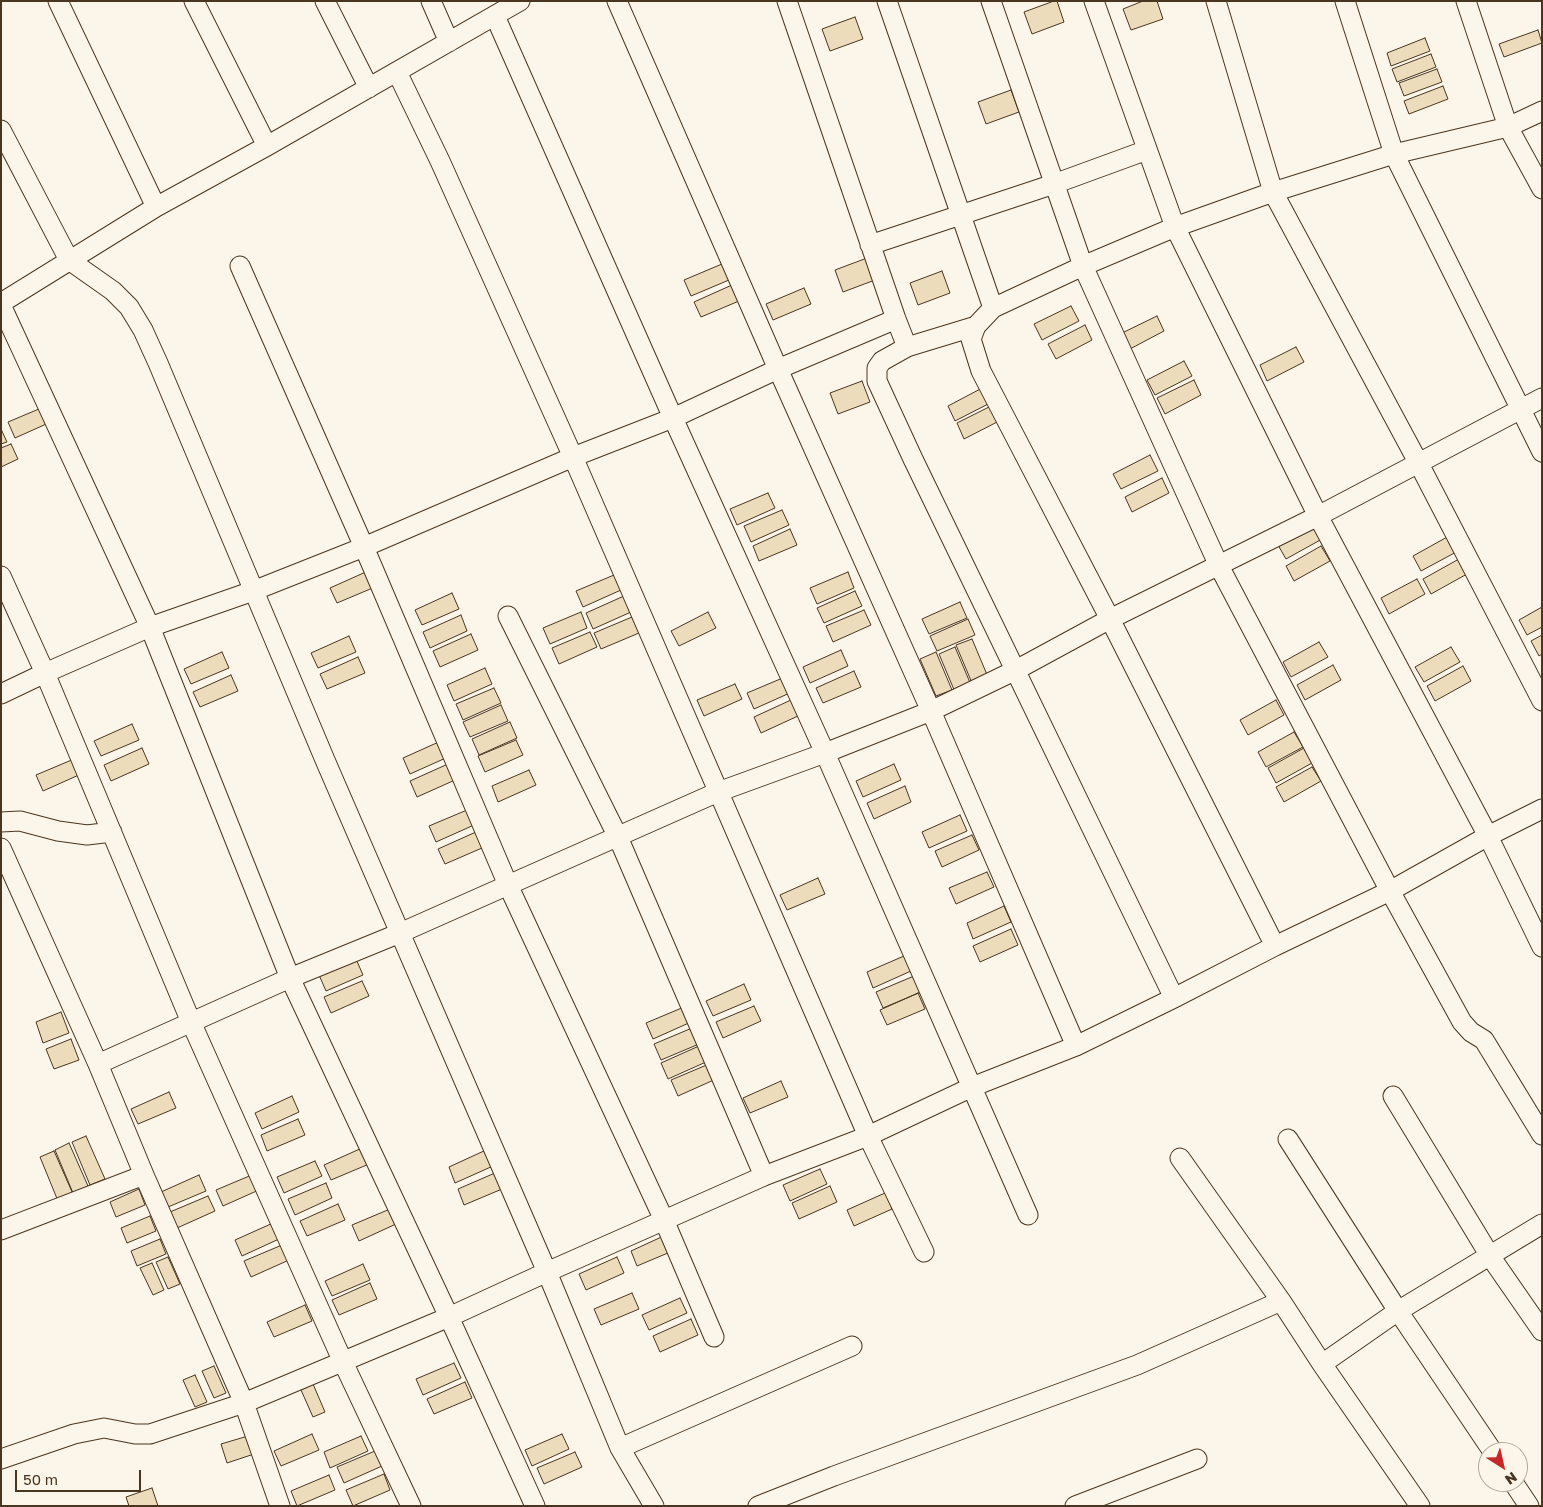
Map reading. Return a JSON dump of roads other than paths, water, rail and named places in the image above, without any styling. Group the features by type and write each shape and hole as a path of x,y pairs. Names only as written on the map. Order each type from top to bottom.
{"street":[{"path":"58,1 156,207"},
{"path":"194,1 267,146"},
{"path":"324,1 369,88"},
{"path":"430,1 450,42"},
{"path":"520,1 267,146 156,207 1,304 150,627 290,978 450,1317 535,1506"},
{"path":"618,1 1076,1046"},
{"path":"787,1 870,245 907,347"},
{"path":"887,1 993,308"},
{"path":"990,1 1083,266 1219,566 1390,891 1462,1022 1471,1032 1484,1040 1542,1135"},
{"path":"1094,1 1175,227 1318,516 1488,836 1542,947"},
{"path":"1216,1 1273,192 1418,462 1542,701"},
{"path":"1345,1 1394,154 1542,452"},
{"path":"1466,1 1508,127 1542,189"},
{"path":"495,16 673,418 825,753 1028,1215"},
{"path":"397,72 440,161 573,457 868,1136 924,1252"},
{"path":"1275,946 1110,619 981,372 971,339 976,326 993,308 1083,266 1175,227 1273,192 1394,154 1508,127 1542,111"},
{"path":"1,130 69,260 114,291 129,307 143,330 253,591 547,1272 620,1448 654,1506"},
{"path":"870,245 1054,184 1147,150"},
{"path":"240,266 364,547 508,885 664,1220 714,1337"},
{"path":"1,694 150,627 253,591 364,547 573,457 673,418 778,369 896,319"},
{"path":"976,326 907,347 882,362 877,368 877,381 1174,998"},
{"path":"98,1064 290,978 400,933 718,792 931,712 1016,670 1110,619 1318,516 1542,398"},
{"path":"1,576 45,673 191,1022 343,1362 410,1506"},
{"path":"508,616 618,837 764,1176"},
{"path":"1,1459 74,1434 104,1428 135,1434 150,1434 244,1403 450,1317 764,1176 868,1136 972,1087 1076,1046 1275,946 1390,891 1488,836 1542,809"},
{"path":"1,822 20,821 58,831 86,835 112,832"},
{"path":"1,848 98,1064 144,1175 244,1403 280,1506"},
{"path":"1393,1096 1490,1256 1542,1331"},
{"path":"1288,1139 1398,1311 1486,1442"},
{"path":"1180,1158 1281,1301 1420,1506"},
{"path":"1,1230 144,1175"},
{"path":"1322,1364 1398,1311 1542,1224"},
{"path":"758,1506 834,1476 1137,1365 1281,1301"},
{"path":"620,1448 852,1346"},
{"path":"1075,1506 1198,1459"},
{"path":"1520,1492 1529,1506"}]}
